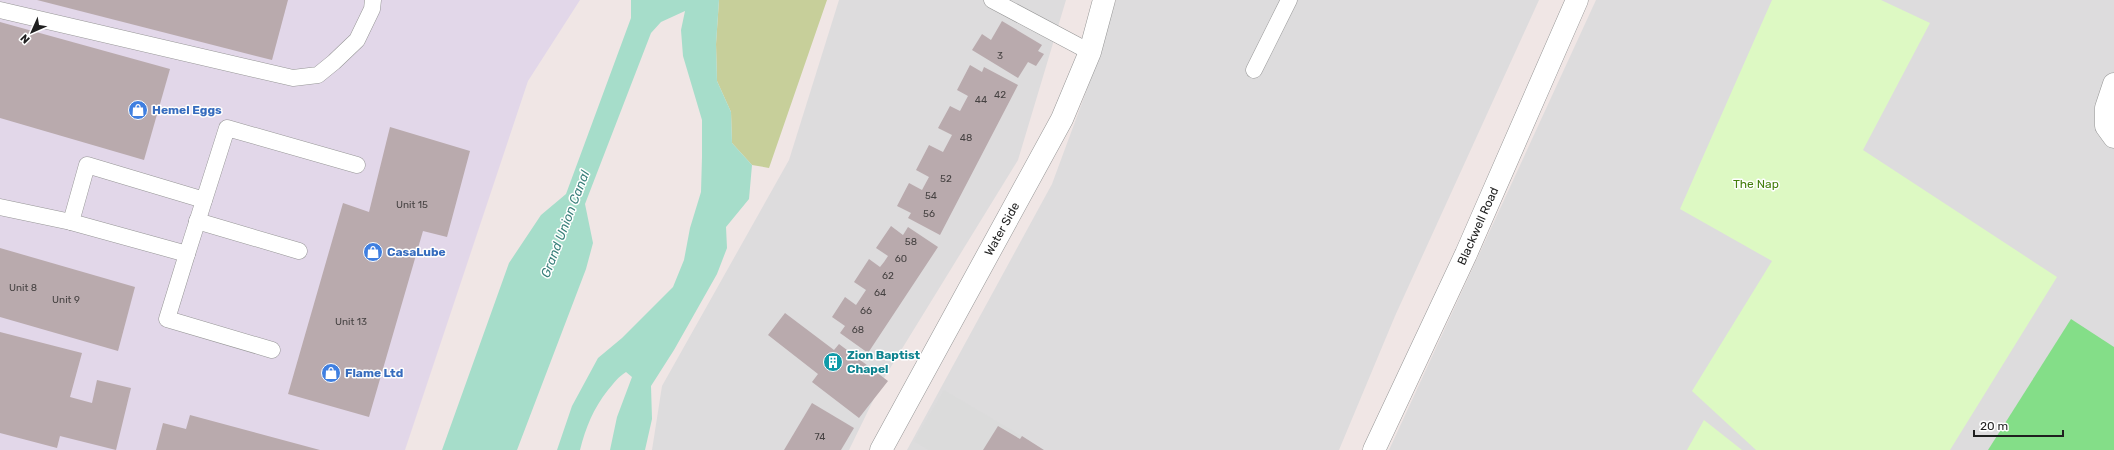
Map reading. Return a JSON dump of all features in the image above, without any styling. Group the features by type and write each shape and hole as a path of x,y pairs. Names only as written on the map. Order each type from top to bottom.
{"street":[{"name":"Water Side","path":"881,450 1062,119 1090,52 1104,0"},
{"name":"Blackwell Road","path":"1374,450 1466,254 1577,0"},
{"path":"2114,84 2106,108 2106,126 2114,137"}],"lane":[{"path":"0,10 293,78 318,75 357,40 372,9 373,0"},
{"path":"992,0 1090,52"},
{"path":"1254,70 1289,0"},
{"path":"272,350 166,319 227,128 357,165"},
{"path":"71,222 87,165 204,200"},
{"path":"0,207 71,222 187,254"},
{"path":"197,221 299,251"}],"shaded area":[{"path":"0,0 580,0 528,81 405,450 0,450"},
{"path":"719,0 827,0 769,168 752,165 732,143 731,112 717,81 716,44"},
{"path":"839,0 1066,0 1018,160 884,378 849,450 652,450 662,386 789,160"},
{"path":"1116,0 1539,0 1395,316 1339,450 907,450 1052,184 1093,73"},
{"path":"1596,0 2114,0 2114,450 1389,450"},
{"path":"944,390 1022,436 1020,439 983,450 929,450 914,441"}],"green space":[{"name":"The Nap","path":"1772,0 1881,0 1930,23 1863,150 2057,277 1950,450 1756,450 1692,391 1772,261 1680,209"},
{"path":"2071,319 2114,347 2114,450 1988,450"},
{"path":"1704,420 1742,450 1687,450"}],"water":[{"name":"Grand Union Canal","path":"631,0 719,0 716,44 717,81 731,112 732,143 752,165 749,199 726,227 727,248 717,274 674,350 651,386 652,419 645,450 610,450 617,417 632,377 626,372 614,383 598,404 588,426 580,450 557,450 572,406 598,358 622,338 673,287 684,260 690,228 701,192 702,157 702,120 683,56 681,30 685,11 661,22 651,33 585,204 593,243 586,269 517,450 442,450 509,263 541,215 566,194 631,18"}],"building":[{"path":"37,0 288,0 272,60"},
{"path":"1002,21 1042,45 1038,51 1044,54 1036,66 1028,62 1018,78 972,50 982,34 991,40"},
{"path":"0,22 170,69 144,160 0,118"},
{"path":"970,65 982,72 984,67 1018,85 940,235 908,218 911,213 897,206 909,183 922,190 929,177 916,170 929,145 943,152 952,135 938,128 950,106 960,111 968,96 957,90"},
{"path":"390,127 470,151 447,237 423,231 369,417 288,394 343,203 369,212"},
{"path":"891,226 903,235 908,227 938,247 868,353 840,333 845,326 832,317 845,297 856,305 866,290 854,282 869,259 880,267 888,256 876,248"},
{"path":"0,248 135,287 118,351 0,317"},
{"name":"Zion Baptist Chapel","path":"785,313 834,350 839,344 888,381 859,418 812,382 818,374 768,335"},
{"path":"0,332 82,353 70,397 92,403 97,380 131,388 116,450 60,436 57,448 0,433"},
{"path":"812,403 854,428 841,450 784,450"},
{"path":"190,415 320,450 156,450 163,423 186,429"},
{"path":"998,426 1020,439 1022,436 1044,450 983,450"}],"place":[{"name":"Hemel Eggs","path":"138,110"},
{"name":"CasaLube","path":"373,252"},
{"name":"Zion Baptist Chapel","path":"833,362"},
{"name":"Flame Ltd","path":"331,373"}]}
